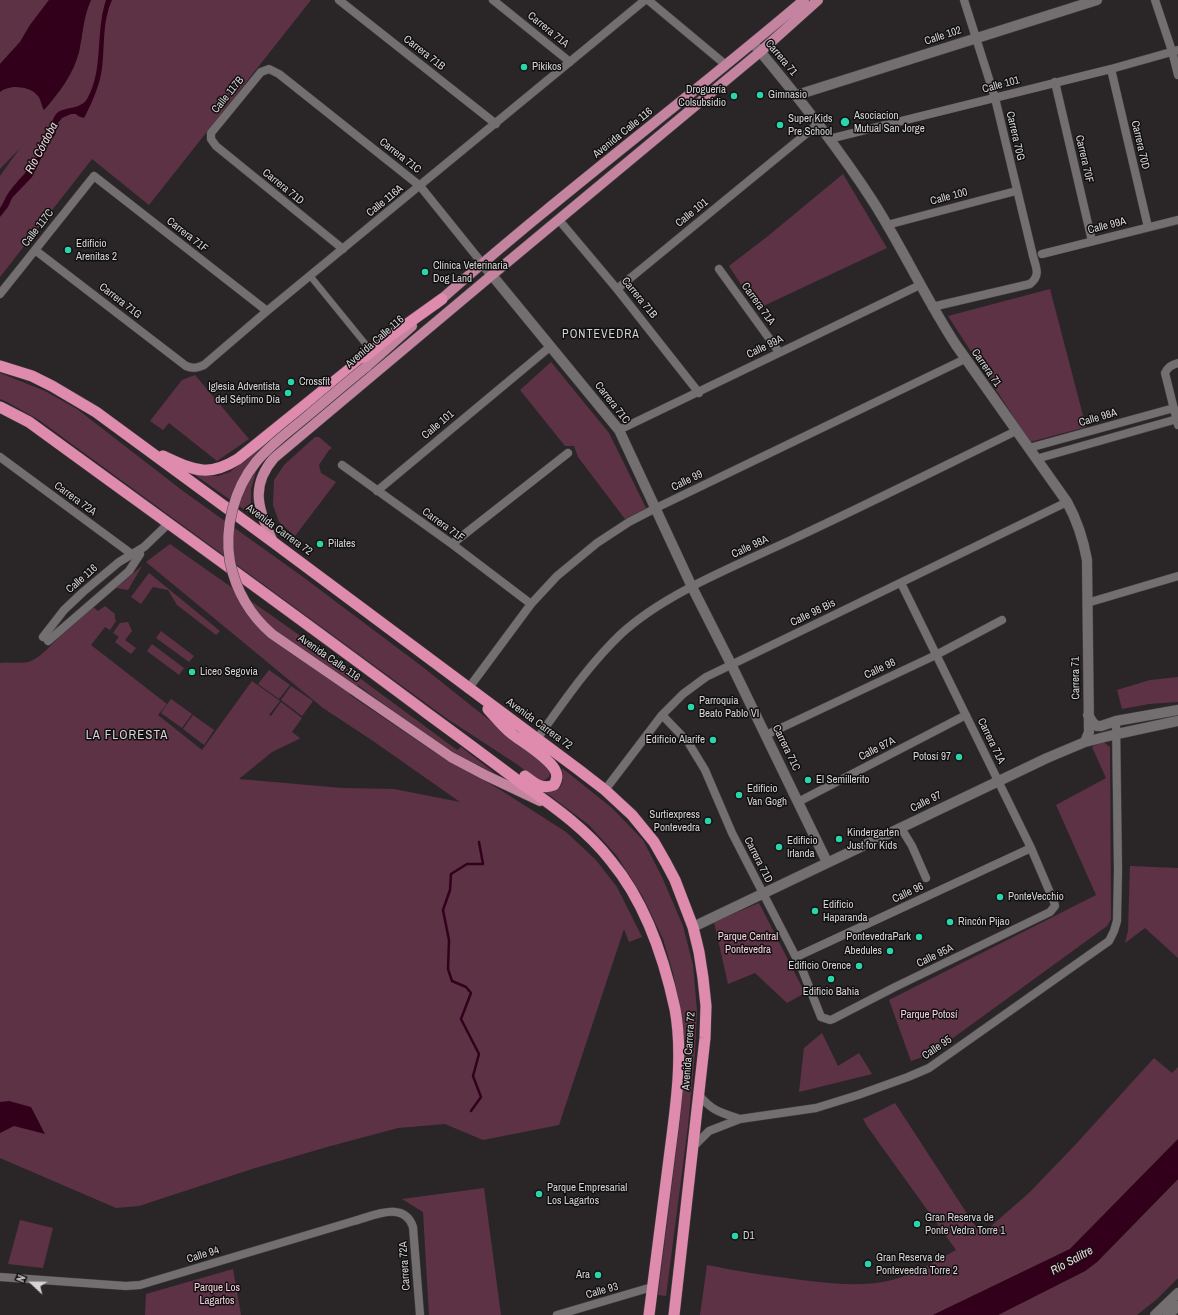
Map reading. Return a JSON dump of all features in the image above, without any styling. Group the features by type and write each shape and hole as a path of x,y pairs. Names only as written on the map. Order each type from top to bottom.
{"highway":[{"path":"140,445 198,470 208,471 224,467 238,459 372,352 442,299"},
{"name":"Avenida Carrera 72","path":"0,366 32,376 96,412 605,790 632,815 654,842 675,880 693,927 703,978 706,1006 705,1038 674,1315"},
{"name":"Avenida Carrera 72","path":"0,406 29,422 169,523 555,808 588,836 614,863 633,893 660,954 675,1012 678,1035 678,1073 672,1134 649,1312"},
{"path":"468,689 508,730 552,765 556,771 556,781 554,784 549,786 540,786 516,769 473,747"}],"main road":[{"name":"Avenida Calle 116","path":"555,808 451,757 272,634 263,626 248,607 238,589 232,571 228,543 230,519 239,490 248,472 273,445 366,367 482,263 804,0"},
{"path":"273,542 264,521 259,494 260,482 264,471 270,464 492,275 760,52 818,0"}],"street":[{"name":"Carrera 71B","path":"338,0 496,124"},
{"name":"Carrera 71A","path":"493,0 570,62"},
{"name":"Calle 116A","path":"193,369 204,365 647,0"},
{"path":"647,0 726,65"},
{"name":"Carrera 70G","path":"932,307 1030,284 1036,280 1037,273 1016,191 995,98 964,0"},
{"name":"Calle 102","path":"797,96 1097,0"},
{"path":"1155,0 1175,51 1178,75"},
{"name":"Carrera 71","path":"753,43 797,96 861,182 887,224 932,307 965,359 1067,502 1079,527 1087,560 1089,732 1085,742"},
{"name":"Calle 101","path":"829,139 1111,69 1175,51"},
{"name":"Carrera 71C","path":"269,69 279,74 420,186 619,430 692,587 766,735 827,862"},
{"name":"Calle 117B","path":"212,140 212,133 261,72 269,69"},
{"name":"Carrera 70D","path":"1111,69 1148,227"},
{"name":"Carrera 70F","path":"1055,82 1092,241"},
{"name":"Calle 101","path":"617,288 818,124"},
{"name":"Carrera 71D","path":"212,140 216,146 343,249"},
{"name":"Calle 117C","path":"0,294 94,176"},
{"name":"Carrera 71F","path":"94,176 268,311"},
{"name":"Calle 100","path":"887,224 1016,191"},
{"name":"Carrera 71B","path":"559,220 617,288 699,393"},
{"name":"Calle 99A","path":"1042,254 1178,220"},
{"name":"Carrera 71G","path":"35,250 186,366 193,369"},
{"name":"Carrera 71A","path":"719,269 779,352"},
{"path":"311,277 372,352"},
{"name":"Calle 99A","path":"619,430 699,393 779,352 920,285"},
{"name":"Calle 101","path":"378,491 550,346"},
{"name":"Calle 99","path":"468,689 531,604 558,576 597,543 629,522 656,508 965,359"},
{"path":"1177,422 1165,373 1167,368 1178,363"},
{"name":"Calle 98A","path":"1029,448 1174,408"},
{"name":"Calle 98A","path":"1036,459 1177,422"},
{"name":"Calle 98A","path":"537,739 599,656 618,637 647,613 692,587 865,506 1016,431"},
{"path":"452,544 568,453"},
{"name":"Carrera 72A","path":"0,457 134,556"},
{"name":"Carrera 71F","path":"342,465 452,544 531,604"},
{"name":"Calle 98 Bis","path":"605,790 662,715 683,694 706,677 1067,502"},
{"name":"Calle 116","path":"134,556 129,571 46,639 64,610 119,562 134,556 169,523"},
{"path":"1087,603 1178,576"},
{"name":"Carrera 71A","path":"901,583 1031,848 1054,902 1055,906 1052,910"},
{"name":"Calle 98","path":"766,735 936,655 1002,620"},
{"path":"1088,715 1096,726 1178,710"},
{"name":"Carrera 71D","path":"662,715 688,742 705,770 732,833 802,969 820,1015 826,1019"},
{"name":"Calle 97A","path":"798,802 966,715"},
{"path":"1116,721 1117,734"},
{"name":"Calle 97","path":"693,927 1046,758 1085,742 1178,721"},
{"name":"Calle 95","path":"693,1147 709,1131 740,1119 816,1108 858,1095 929,1068 1054,978 1109,941 1114,931 1116,921 1118,871 1117,734"},
{"path":"901,828 912,846 926,878"},
{"name":"Calle 96","path":"796,957 1031,848"},
{"name":"Calle 95A","path":"826,1019 833,1020 894,987 1052,910"},
{"name":"Calle 95","path":"699,1095 712,1108 740,1119"},
{"name":"Calle 94","path":"0,1277 126,1286 140,1285 386,1212 394,1211 404,1214 407,1217"},
{"name":"Carrera 72A","path":"407,1217 413,1227 420,1315"},
{"name":"Calle 93","path":"557,1315 652,1287"},
{"path":"1155,1315 1178,1293"},
{"path":"1168,1315 1178,1306"}],"green space":[{"path":"0,0 49,0 30,25 20,42 0,64"},
{"path":"91,0 311,0 149,205 92,159 0,277 0,176 20,148 0,169 0,92 4,89 14,87 30,90 38,96 44,110 70,76 74,68 79,52 88,7"},
{"path":"843,174 887,248 757,309 729,266"},
{"path":"1050,289 1086,427 1030,442 948,316"},
{"path":"551,362 609,433 646,508 625,519 578,457 574,446 565,446 520,390"},
{"path":"0,373 45,391 77,409 183,491 303,577 424,668 543,763 550,772 549,777 543,781 536,778 446,718 39,420 0,399"},
{"path":"195,375 249,439 217,461 169,423 163,430 150,421 182,380"},
{"path":"282,430 289,438 265,457 256,472 251,489 251,506 259,520 195,475 218,476 230,472"},
{"path":"315,437 319,437 332,448 319,465 321,473 336,482 295,536 279,522 273,505 274,480 284,465"},
{"path":"170,544 346,668 457,750 461,747 496,774 460,756 424,734 358,685 350,695 440,756 499,789 566,832 596,860 617,887 642,937 629,942 624,929 559,1125 483,1140 445,1124 398,1128 252,1169 139,1206 116,1208 0,1158 0,663 23,663 35,659 93,607 98,611 105,606 115,614 116,621 110,630 105,627 91,645 167,704 158,715 202,750 252,681 280,701 269,715 271,716 281,702 302,718 292,732 300,738 299,739 272,752 239,779 342,788 394,789 460,802 323,708 146,562"},
{"path":"142,566 128,590 116,588"},
{"path":"149,573 220,631 216,635 177,605 168,590 153,587 141,604 131,597"},
{"path":"128,622 132,631 125,640 136,648 131,654 115,642 119,637 113,633 120,623"},
{"path":"161,631 194,656 189,662 156,638"},
{"path":"152,644 184,668 179,675 147,651"},
{"path":"269,670 290,685 279,699 258,684"},
{"path":"1178,677 1178,702 1149,704 1122,709 1117,690 1150,680"},
{"path":"291,686 313,701 302,716 281,700"},
{"path":"171,699 192,714 182,728 161,713"},
{"path":"193,715 214,730 204,745 183,729"},
{"name":"Parque Potosí","path":"1102,741 1110,747 1111,919 1107,926 931,1054 911,1061 889,1000 1096,895 1056,805 1106,778 1092,747"},
{"path":"562,768 612,808 643,840 662,877 683,926 693,965 697,1011 695,1052 688,1126 666,1296 658,1295 680,1120 685,1050 673,973 663,939 643,897 617,856 589,825 544,791 559,789 563,779"},
{"path":"1130,866 1178,868 1178,958 1145,928 1125,943 1128,931"},
{"name":"Parque Central Pontevedra","path":"759,903 805,993 787,1003 755,973 728,984 714,922"},
{"path":"822,1033 838,1066 859,1053 872,1074 799,1092 804,1048"},
{"path":"1154,1058 1172,1073 1178,1067 1178,1139 1070,1249 933,1315 700,1315 707,1265 746,1272 831,1283 872,1284 892,1280 909,1274 956,1250 863,1119 895,1103 981,1235 1030,1192"},
{"path":"1178,1179 1178,1278 1157,1299 1137,1315 998,1315 1085,1271 1097,1262"},
{"path":"484,1188 501,1315 429,1315 423,1212 402,1199"},
{"path":"20,1220 53,1228 43,1268 8,1264"},
{"name":"Parque Los Lagartos","path":"233,1269 241,1315 145,1315 146,1294"}],"water":[{"path":"49,0 91,0 85,19 79,52 73,68 60,90 44,110 39,97 30,90 14,87 4,89 0,92 0,64 20,42 30,25"},
{"name":"Río Córdoba","path":"106,0 112,0 105,25 101,74 95,94 87,112 84,118 76,114 71,114 62,118 58,123 55,135 49,142 32,177 12,198 8,207 0,217 0,208 6,196 37,157 35,153 48,136 55,115 64,109 81,105 87,99 96,76 101,25"},
{"path":"9,1101 31,1107 45,1134 14,1126 0,1133 0,1102"},
{"name":"Río Salitre","path":"1178,1139 1178,1179 1097,1262 1085,1271 998,1315 933,1315 1070,1249"}],"waterway":[{"path":"471,1111 481,1097 473,1076 479,1054 461,1019 471,993 466,987 452,981 448,969 449,940 443,910 450,890 451,874 467,864 483,864 479,842"}],"place":[{"name":"Pikikos","path":"524,67"},
{"name":"Gimnasio","path":"760,95"},
{"name":"Droguería Colsubsidio","path":"734,96"},
{"name":"Asociacion Mutual San Jorge","path":"845,122"},
{"name":"Super Kids Pre School","path":"780,125"},
{"name":"Edificio Arenitas 2","path":"68,250"},
{"name":"Clínica Veterinaria Dog Land","path":"425,272"},
{"name":"Crossfit","path":"291,382"},
{"name":"Iglesia Adventista del Séptimo Día","path":"288,393"},
{"name":"Pilates","path":"320,544"},
{"name":"Liceo Segovia","path":"192,672"},
{"name":"Parroquia Beato Pablo VI","path":"691,707"},
{"name":"Edificio Alarife","path":"713,740"},
{"name":"Potosí 97","path":"959,757"},
{"name":"El Semillerito","path":"808,780"},
{"name":"Edificio Van Gogh","path":"739,795"},
{"name":"Surtiexpress Pontevedra","path":"708,821"},
{"name":"Kindergarten Just for Kids","path":"839,839"},
{"name":"Edificio Irlanda","path":"779,847"},
{"name":"PonteVecchio","path":"1000,897"},
{"name":"Edificio Haparanda","path":"815,911"},
{"name":"Rincón Pijao","path":"950,922"},
{"name":"PontevedraPark","path":"919,937"},
{"name":"Abedules","path":"890,951"},
{"name":"Edificio Orence","path":"859,966"},
{"name":"Edificio Bahia","path":"831,979"},
{"name":"Parque Empresarial Los Lagartos","path":"539,1194"},
{"name":"Gran Reserva de Ponte Vedra Torre 1","path":"917,1224"},
{"name":"D1","path":"735,1236"},
{"name":"Gran Reserva de Ponteveedra Torre 2","path":"868,1264"},
{"name":"Ara","path":"598,1275"}],"district":[{"name":"PONTEVEDRA","path":"601,335"},
{"name":"LA FLORESTA","path":"127,736"}]}
